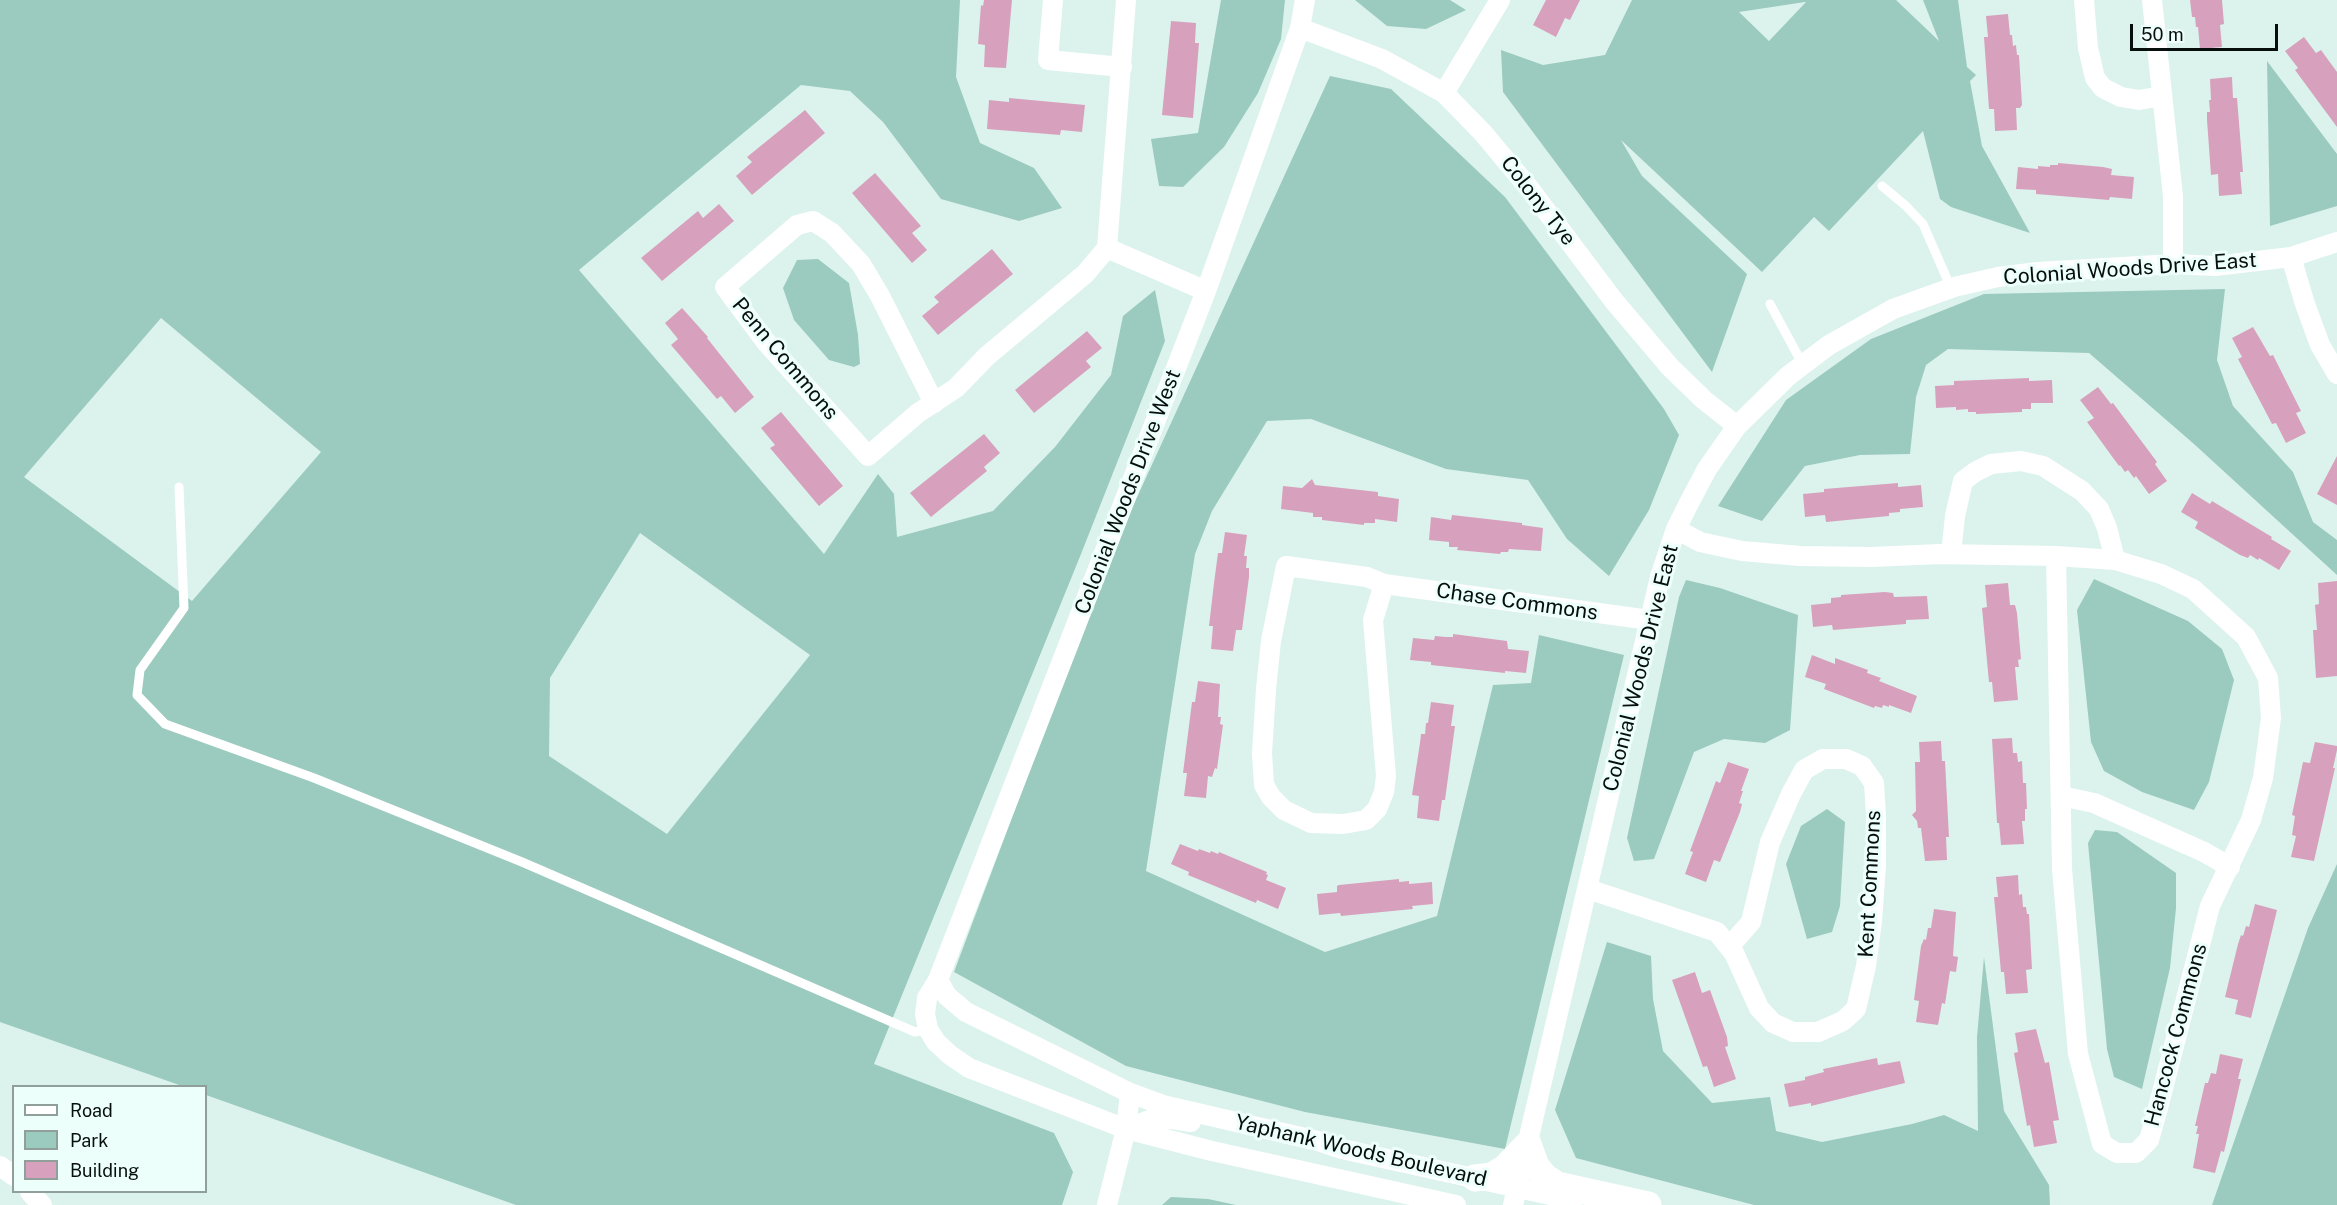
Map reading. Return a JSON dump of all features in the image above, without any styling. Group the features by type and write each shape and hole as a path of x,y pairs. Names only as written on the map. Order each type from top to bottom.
{"street":[{"path":"1053,0 1048,60 1122,67"},
{"path":"1126,0 1107,248 1206,291"},
{"name":"Colonial Woods Drive West","path":"938,980 1206,291 1300,28 1305,0"},
{"path":"1444,93 1500,0"},
{"path":"2084,0 2088,48 2095,78 2103,88 2121,98 2139,100 2162,96"},
{"path":"2152,0 2173,196 2173,264"},
{"name":"Colony Tye","path":"1300,28 1382,59 1444,93 1483,133 1529,188 1614,301 1670,368 1704,400 1737,426"},
{"name":"Penn Commons","path":"934,403 880,296 861,264 832,233 813,221 797,225 725,287 766,342 868,456 918,413 934,403 956,388 987,356 1085,274 1107,248"},
{"name":"Colonial Woods Drive East","path":"1515,1196 1660,577 1676,529 1707,469 1737,426 1788,376 1829,345 1893,309 1951,288 2038,272 2173,264 2215,266 2291,257 2337,242"},
{"path":"2291,257 2320,345 2337,374"},
{"path":"1951,554 1955,516 1963,481 1991,464 2021,461 2043,466 2082,491 2099,509 2108,528 2115,560"},
{"name":"Hancock Commons","path":"1676,529 1700,542 1742,551 1800,556 1871,558 1951,554 2056,556 2115,560 2161,574 2193,589 2246,637 2268,678 2271,718 2264,778 2251,820 2210,906 2149,1140 2136,1154 2117,1153 2102,1144 2078,1054 2062,869 2056,556"},
{"name":"Chase Commons","path":"1384,584 1373,620 1386,776 1384,792 1377,809 1366,820 1343,824 1311,823 1284,810 1271,797 1264,785 1262,753 1266,689 1271,641 1286,566 1367,577 1384,584 1650,621"},
{"name":"Kent Commons","path":"1588,889 1717,932 1734,953 1758,1008 1773,1023 1793,1032 1818,1032 1843,1021 1856,1009 1866,966 1876,865 1874,783 1862,766 1846,759 1822,759 1804,770 1770,842 1751,922 1729,946"},
{"path":"2061,795 2094,803 2204,852 2230,867"},
{"path":"928,1029 925,1014 927,998 938,980"},
{"name":"Yaphank Woods Boulevard","path":"938,980 947,996 966,1012 1130,1093 1163,1105 1318,1141 1342,1149 1475,1178 1515,1196 1593,1205"},
{"name":"Yaphank Woods Boulevard","path":"928,1029 936,1042 969,1068 1126,1129 1456,1205"},
{"path":"1107,1205 1126,1129 1130,1093"},
{"path":"1126,1129 1149,1120 1172,1119 1202,1124 1325,1154 1342,1149"},
{"path":"1475,1178 1492,1176 1504,1168 1528,1144 1536,1166 1545,1177 1557,1185 1648,1205"},
{"path":"32,1193 42,1205"}],"lane":[{"path":"1882,186 1923,224 1951,288"},
{"path":"1770,304 1803,365"},
{"path":"179,487 184,608 140,670 137,695 165,724 314,778 522,861 915,1032 928,1029"}],"green space":[{"path":"0,0 960,0 956,77 980,143 1034,168 1062,208 1019,221 941,199 883,122 850,91 801,85 579,270 824,554 878,474 894,494 897,537 993,511 1055,447 1111,375 1123,316 1155,290 1165,341 874,1064 1054,1133 1073,1172 1062,1205 516,1205 207,1095 207,1085 179,1085 0,1022","holes":["161,318 321,452 192,601 24,477","640,533 810,655 667,834 549,756 550,678"]},
{"path":"1221,0 1285,0 1281,39 1258,93 1224,147 1183,187 1159,186 1151,139 1198,133"},
{"path":"1355,0 1450,0 1466,10 1426,29 1387,26"},
{"path":"1632,0 1896,0 1939,41 1923,0 1958,0 1967,67 1976,75 1970,81 1982,146 2030,233 1951,207 1940,199 1923,131 1829,231 1814,217 1762,272 1621,140 1642,176 1747,274 1712,372 1503,92 1501,50 1543,65 1605,55","holes":["1806,2 1769,41 1739,12"]},
{"path":"2267,61 2337,154 2337,206 2270,226"},
{"path":"1330,76 1391,89 1505,197 1664,409 1679,435 1649,510 1609,576 1567,539 1528,480 1446,469 1311,419 1267,421 1212,511 1195,554 1146,871 1325,952 1437,916 1493,685 1531,683 1539,635 1624,655 1505,1149 1305,1112 1126,1066 954,972 1111,554"},
{"path":"818,259 849,283 858,335 860,364 854,367 829,360 794,320 783,288 797,260"},
{"path":"2225,289 2217,360 2233,406 2293,472 2313,522 2337,540 2337,575 2194,444 2089,353 1948,349 1926,365 1916,397 1910,454 1860,455 1805,466 1762,521 1718,506 1786,400 1871,339 1984,294"},
{"path":"2094,579 2188,621 2222,649 2234,680 2209,782 2194,810 2142,792 2104,771 2091,742 2077,610"},
{"path":"1686,580 1720,588 1798,615 1790,730 1765,743 1724,739 1694,752 1654,859 1634,861 1627,838 1679,597"},
{"path":"1827,809 1845,822 1840,906 1832,932 1807,939 1786,864 1801,826"},
{"path":"2095,830 2117,832 2176,873 2176,908 2170,968 2142,1089 2114,1077 2107,1049 2088,843"},
{"path":"2337,864 2337,1205 2212,1205 2308,928"},
{"path":"1607,942 1651,956 1653,999 1663,1051 1712,1103 1770,1097 1776,1131 1822,1142 1912,1124 1944,1115 1978,1131 1977,1037 1984,957 2004,1111 2049,1185 2050,1205 1754,1205 1576,1158 1555,1110"},
{"path":"1171,1197 1208,1199 1236,1205 1162,1205"}],"building":[{"path":"984,0 1012,0 1006,68 984,67 985,45 978,44 981,5 983,6"},
{"path":"1546,0 1580,0 1570,20 1565,18 1556,37 1533,25"},
{"path":"2190,0 2222,0 2224,24 2220,25 2222,47 2200,49 2198,27 2196,27 2195,17 2192,17"},
{"path":"2008,14 2010,35 2012,35 2013,46 2016,45 2017,55 2019,55 2022,105 2016,108 2017,130 1995,131 1994,109 1989,109 1984,37 1988,37 1986,16"},
{"path":"1171,21 1196,23 1195,43 1199,43 1193,118 1162,115"},
{"path":"2304,37 2316,53 2321,50 2337,72 2337,127 2295,70 2298,68 2285,51"},
{"path":"2232,77 2233,98 2237,98 2243,172 2240,172 2242,194 2219,196 2218,174 2211,175 2207,120 2207,112 2210,112 2209,100 2211,100 2210,79"},
{"path":"1009,98 1085,105 1082,132 1061,130 1060,135 987,129 989,100 1009,102"},
{"path":"805,110 825,133 752,195 736,176 752,162 747,157"},
{"path":"2058,163 2103,167 2112,169 2111,175 2134,177 2132,199 2110,197 2109,200 2036,194 2036,190 2016,189 2018,167 2038,169 2038,166 2050,167"},
{"path":"875,173 921,226 912,233 927,250 912,263 852,193"},
{"path":"719,204 734,221 662,281 641,258 698,211 703,218"},
{"path":"992,249 1013,274 938,335 922,316 939,302 934,297"},
{"path":"682,308 708,337 754,397 735,413 721,396 717,399 671,345 678,339 665,323"},
{"path":"2253,327 2270,356 2273,355 2301,411 2296,413 2306,433 2286,443 2276,423 2272,424 2238,359 2242,357 2232,338"},
{"path":"1087,331 1102,348 1086,361 1091,367 1034,413 1015,390"},
{"path":"2029,378 2029,381 2052,380 2053,403 2031,403 2031,409 2022,409 2022,412 1976,414 1976,412 1968,412 1968,409 1956,410 1956,407 1936,408 1935,386 1954,385 1954,381"},
{"path":"2098,387 2111,404 2113,403 2157,462 2155,464 2167,481 2149,494 2136,476 2134,478 2128,470 2125,472 2119,466 2087,422 2094,418 2080,400"},
{"path":"781,412 843,486 819,506 770,448 775,445 761,428"},
{"path":"984,434 1000,453 984,467 987,471 931,517 910,493"},
{"path":"2337,456 2337,505 2317,494"},
{"path":"1312,479 1315,485 1378,492 1378,496 1399,499 1397,522 1375,519 1375,523 1364,523 1364,525 1322,520 1322,517 1313,517 1313,513 1281,509 1283,486 1302,488"},
{"path":"1898,483 1898,487 1921,485 1923,507 1900,509 1900,512 1889,513 1889,516 1826,522 1825,515 1805,517 1803,494 1824,492 1824,489"},
{"path":"2192,493 2210,504 2212,501 2291,551 2279,570 2259,558 2258,560 2250,555 2248,558 2240,555 2195,528 2198,522 2181,512"},
{"path":"1452,515 1522,523 1522,525 1543,528 1541,551 1509,549 1508,552 1500,554 1457,550 1458,547 1449,547 1449,542 1429,540 1431,517 1451,520"},
{"path":"1225,532 1247,535 1244,556 1247,556 1246,568 1249,568 1249,577 1242,630 1236,630 1233,651 1211,649 1213,626 1209,626 1218,553 1222,553"},
{"path":"2337,581 2337,676 2316,678 2313,630 2317,630 2315,605 2319,604 2318,583"},
{"path":"2008,583 2010,605 2015,605 2017,613 2021,659 2018,660 2019,667 2015,667 2018,700 1994,702 1992,682 1989,682 1982,608 1987,607 1985,585"},
{"path":"1893,593 1894,597 1927,596 1929,619 1906,620 1906,624 1833,630 1832,625 1813,627 1811,605 1831,603 1831,598 1841,597 1841,595"},
{"path":"1453,634 1507,641 1508,649 1529,651 1526,673 1431,665 1431,662 1410,660 1413,638 1434,640 1435,636 1453,637"},
{"path":"1812,655 1835,664 1835,658 1868,670 1867,673 1881,678 1879,681 1917,696 1911,713 1889,705 1889,707 1883,705 1882,708 1875,706 1874,708 1824,689 1826,684 1805,677"},
{"path":"1198,681 1220,684 1218,717 1221,717 1220,724 1223,725 1217,769 1215,768 1212,777 1208,776 1206,798 1184,796 1187,773 1183,773 1192,702 1195,702"},
{"path":"1431,702 1454,705 1451,726 1455,726 1445,800 1442,800 1439,821 1417,818 1419,796 1412,795 1421,734 1425,734"},
{"path":"2012,738 2013,753 2017,753 2018,762 2022,761 2023,783 2026,783 2027,809 2025,809 2025,821 2022,821 2024,844 2001,845 1999,823 1997,823 1992,739"},
{"path":"1941,741 1942,761 1945,761 1949,837 1946,837 1947,860 1925,861 1921,828 1918,828 1917,821 1912,815 1916,811 1915,762 1920,762 1919,742"},
{"path":"2315,742 2337,746 2337,750 2314,861 2291,857 2296,836 2292,835 2295,816 2292,815 2303,762 2310,763"},
{"path":"1728,762 1749,769 1741,791 1743,791 1739,803 1742,804 1740,812 1720,862 1714,860 1706,882 1685,874 1693,852 1690,851 1716,781 1720,783"},
{"path":"1180,844 1198,851 1199,849 1218,854 1219,852 1267,872 1266,880 1286,888 1278,909 1257,900 1256,903 1188,875 1189,872 1171,864"},
{"path":"2018,875 2019,895 2022,894 2023,907 2026,907 2027,914 2029,914 2032,969 2026,970 2028,993 2006,994 2004,972 2001,972 1994,897 1998,897 1996,877"},
{"path":"1399,879 1399,882 1409,881 1409,884 1432,882 1433,904 1412,906 1413,909 1341,916 1340,913 1319,915 1317,894 1337,892 1339,885"},
{"path":"2255,904 2277,910 2251,1018 2235,1014 2238,1000 2225,997 2238,944 2246,926 2249,927"},
{"path":"1934,909 1956,912 1953,956 1958,957 1956,972 1950,971 1945,1004 1942,1003 1938,1025 1916,1022 1919,1001 1914,1000 1921,946 1924,939 1926,940 1928,928 1931,928"},
{"path":"1695,972 1702,993 1710,990 1727,1037 1728,1046 1725,1047 1736,1079 1714,1087 1707,1066 1703,1067 1672,980"},
{"path":"2036,1029 2045,1063 2049,1062 2059,1120 2053,1121 2057,1143 2034,1147 2030,1125 2027,1126 2014,1053 2018,1052 2015,1033"},
{"path":"2220,1054 2243,1059 2238,1079 2241,1079 2224,1152 2221,1151 2215,1173 2193,1168 2199,1134 2196,1134 2198,1126 2195,1126 2205,1083 2208,1083 2211,1073 2216,1074"},
{"path":"1877,1058 1878,1065 1900,1061 1905,1083 1811,1106 1811,1103 1789,1107 1784,1084 1805,1080 1805,1077 1824,1072 1823,1069"}]}
